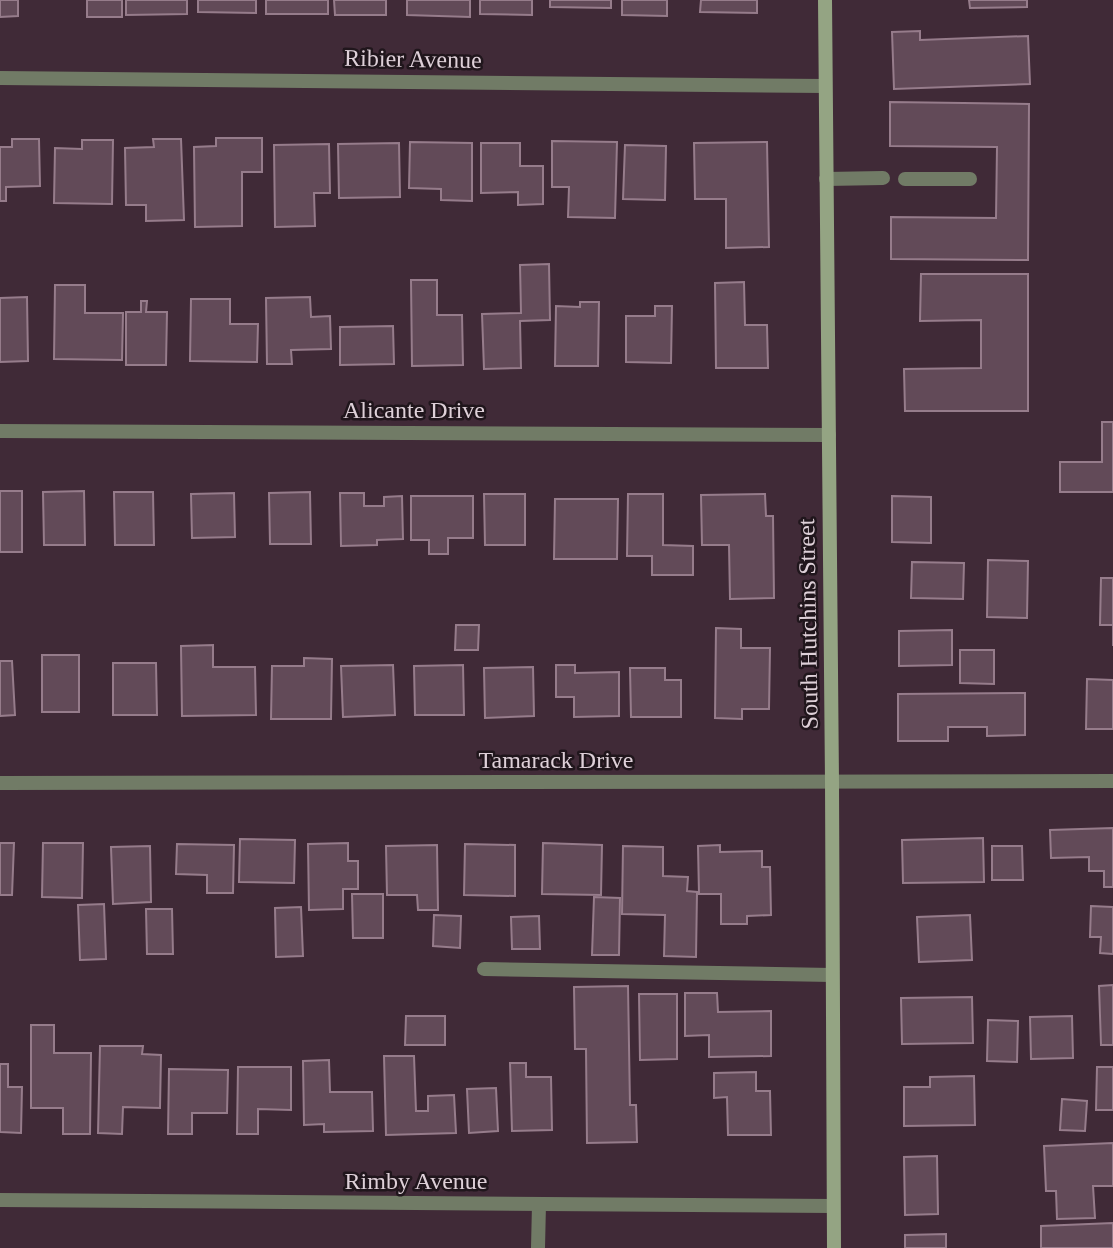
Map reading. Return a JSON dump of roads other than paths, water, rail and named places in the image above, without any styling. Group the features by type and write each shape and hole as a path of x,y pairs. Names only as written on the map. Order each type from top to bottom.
{"main road":[{"name":"South Hutchins Street","path":"825,0 834,1248"}],"street":[{"name":"Ribier Avenue","path":"0,78 825,86"},
{"path":"826,179 883,178"},
{"path":"905,179 970,179"},
{"name":"Alicante Drive","path":"0,431 829,435"},
{"name":"Tamarack Drive","path":"0,783 1113,782"},
{"path":"484,969 832,975"},
{"name":"Rimby Avenue","path":"0,1200 832,1206"},
{"path":"538,1248 539,1204"}]}
